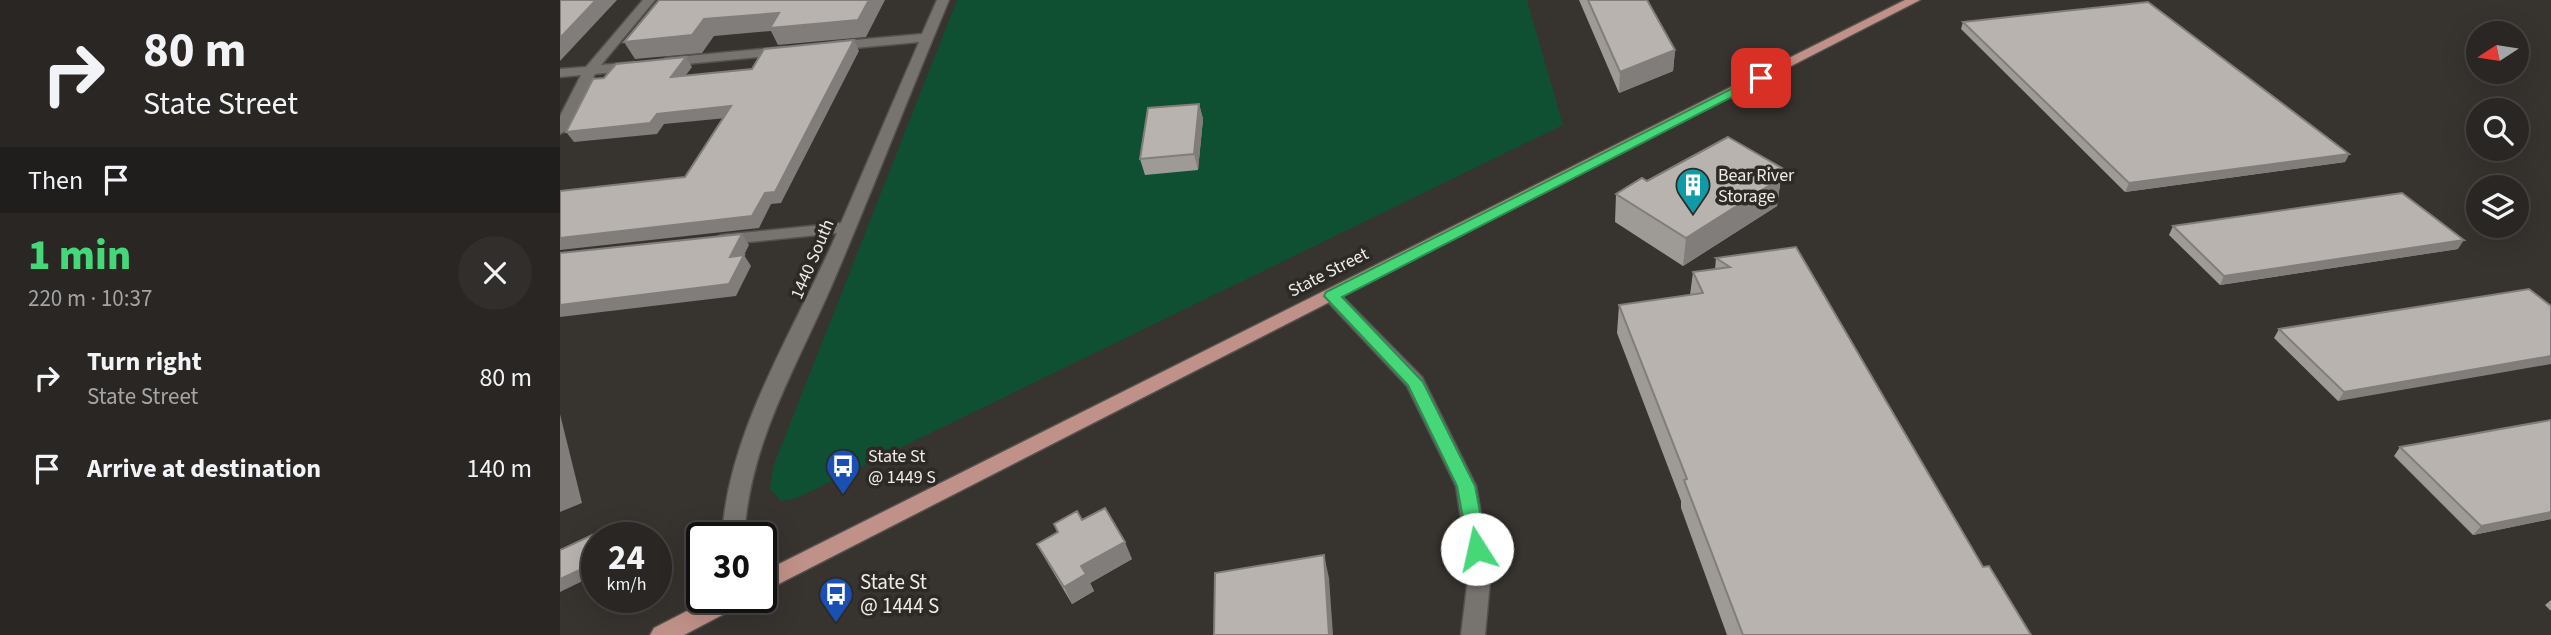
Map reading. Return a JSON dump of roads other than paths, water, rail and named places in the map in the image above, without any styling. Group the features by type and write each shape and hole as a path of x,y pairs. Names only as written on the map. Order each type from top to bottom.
{"main road":[{"name":"State Street","path":"777,576 1914,0"},
{"path":"662,635 704,613"}],"street":[{"path":"560,130 590,70 649,0"},
{"name":"1440 South","path":"735,522 740,472 754,435 943,0"},
{"path":"819,47 927,37"},
{"path":"560,73 792,50"},
{"path":"706,241 812,229 846,228"},
{"path":"1332,296 1415,382 1466,486 1480,570 1473,635"}],"place":[{"name":"Bear River Storage","path":"1693,215"},
{"name":"State St @ 1449 S","path":"843,496"},
{"name":"State St @ 1444 S","path":"836,624"}]}
